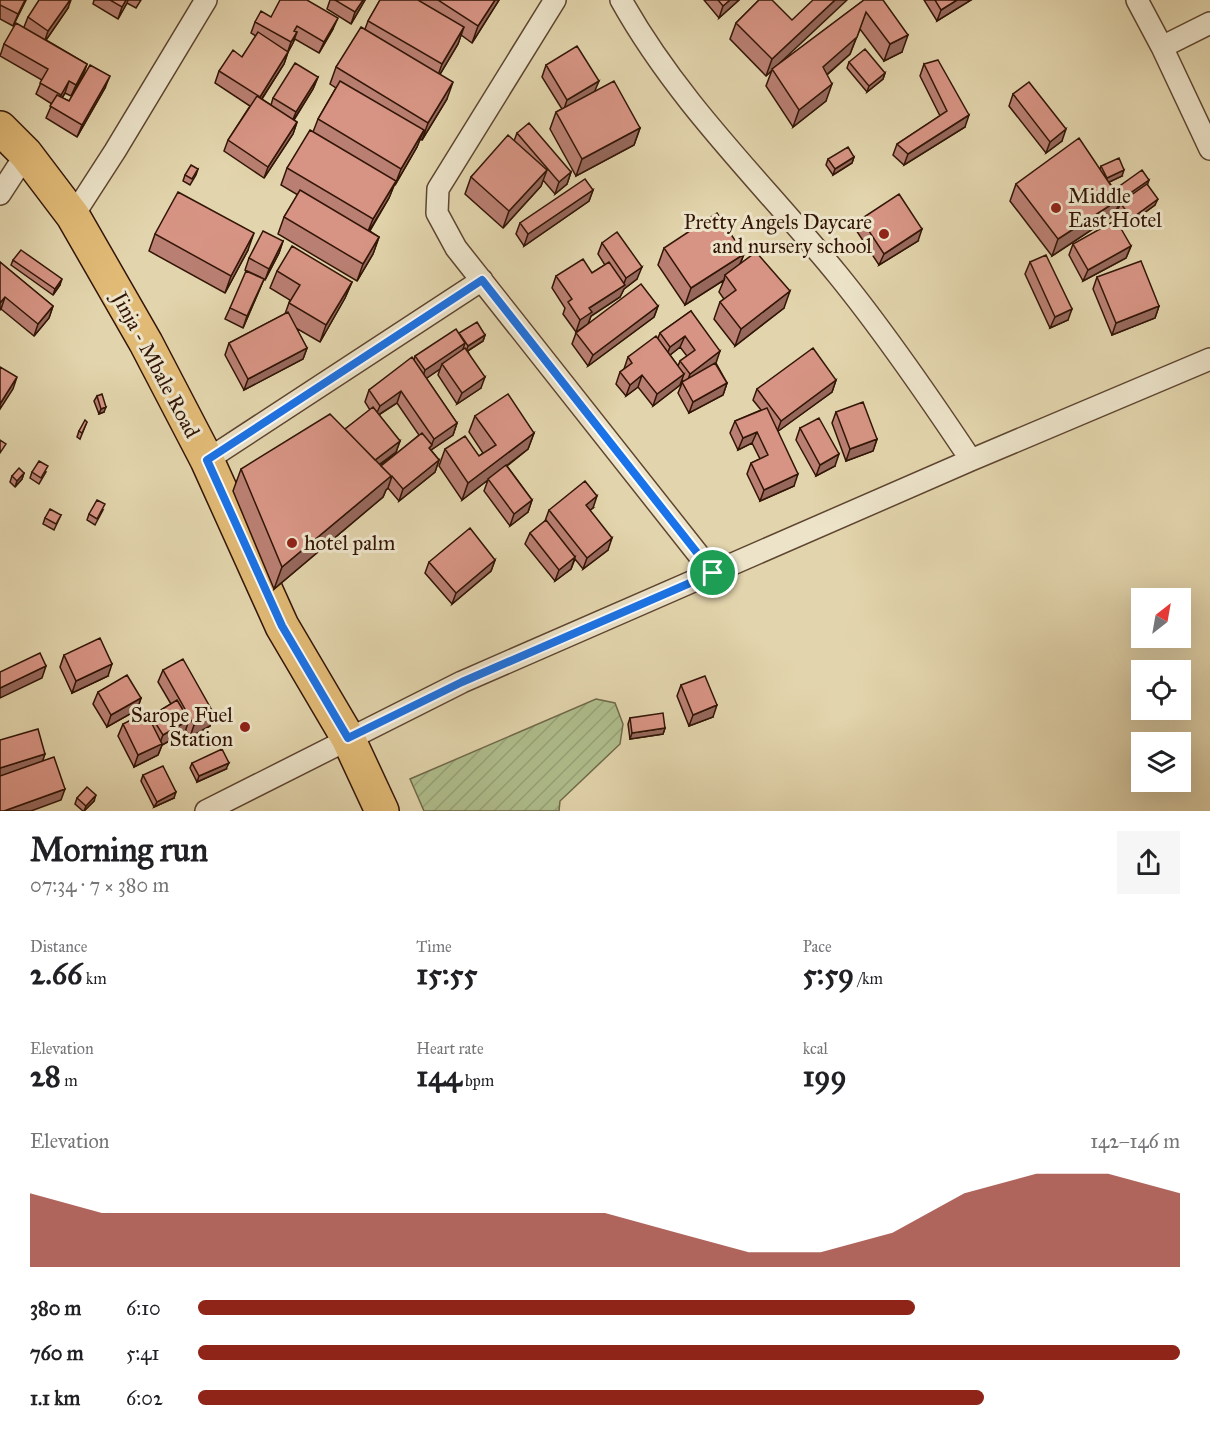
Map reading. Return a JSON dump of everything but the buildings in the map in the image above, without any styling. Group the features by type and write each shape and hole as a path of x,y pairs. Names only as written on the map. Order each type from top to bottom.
{"main road":[{"name":"Jinja - Mbale Road","path":"0,128 26,154 73,216 146,344 207,460 282,626 348,738 382,811"}],"street":[{"path":"73,216 116,151 206,0"},
{"path":"555,0 438,189 437,213 456,248 713,573"},
{"path":"621,0 639,33 691,107 838,275 918,380 971,460"},
{"path":"1137,0 1210,149"},
{"path":"1162,47 1210,23"},
{"path":"0,194 26,154"},
{"path":"207,460 482,280"},
{"path":"206,811 462,682 971,460 1210,359"}],"green space":[{"path":"596,699 615,703 623,724 620,744 560,801 559,811 424,811 410,779"}],"place":[{"name":"Middle East Hotel","path":"1056,208"},
{"name":"Pretty Angels Daycare and nursery school","path":"884,234"},
{"name":"hotel palm","path":"292,543"},
{"name":"Sarope Fuel Station","path":"245,727"}],"route":[{"path":"482,280 713,573 462,682 348,738 282,626 207,460 482,280"}]}
